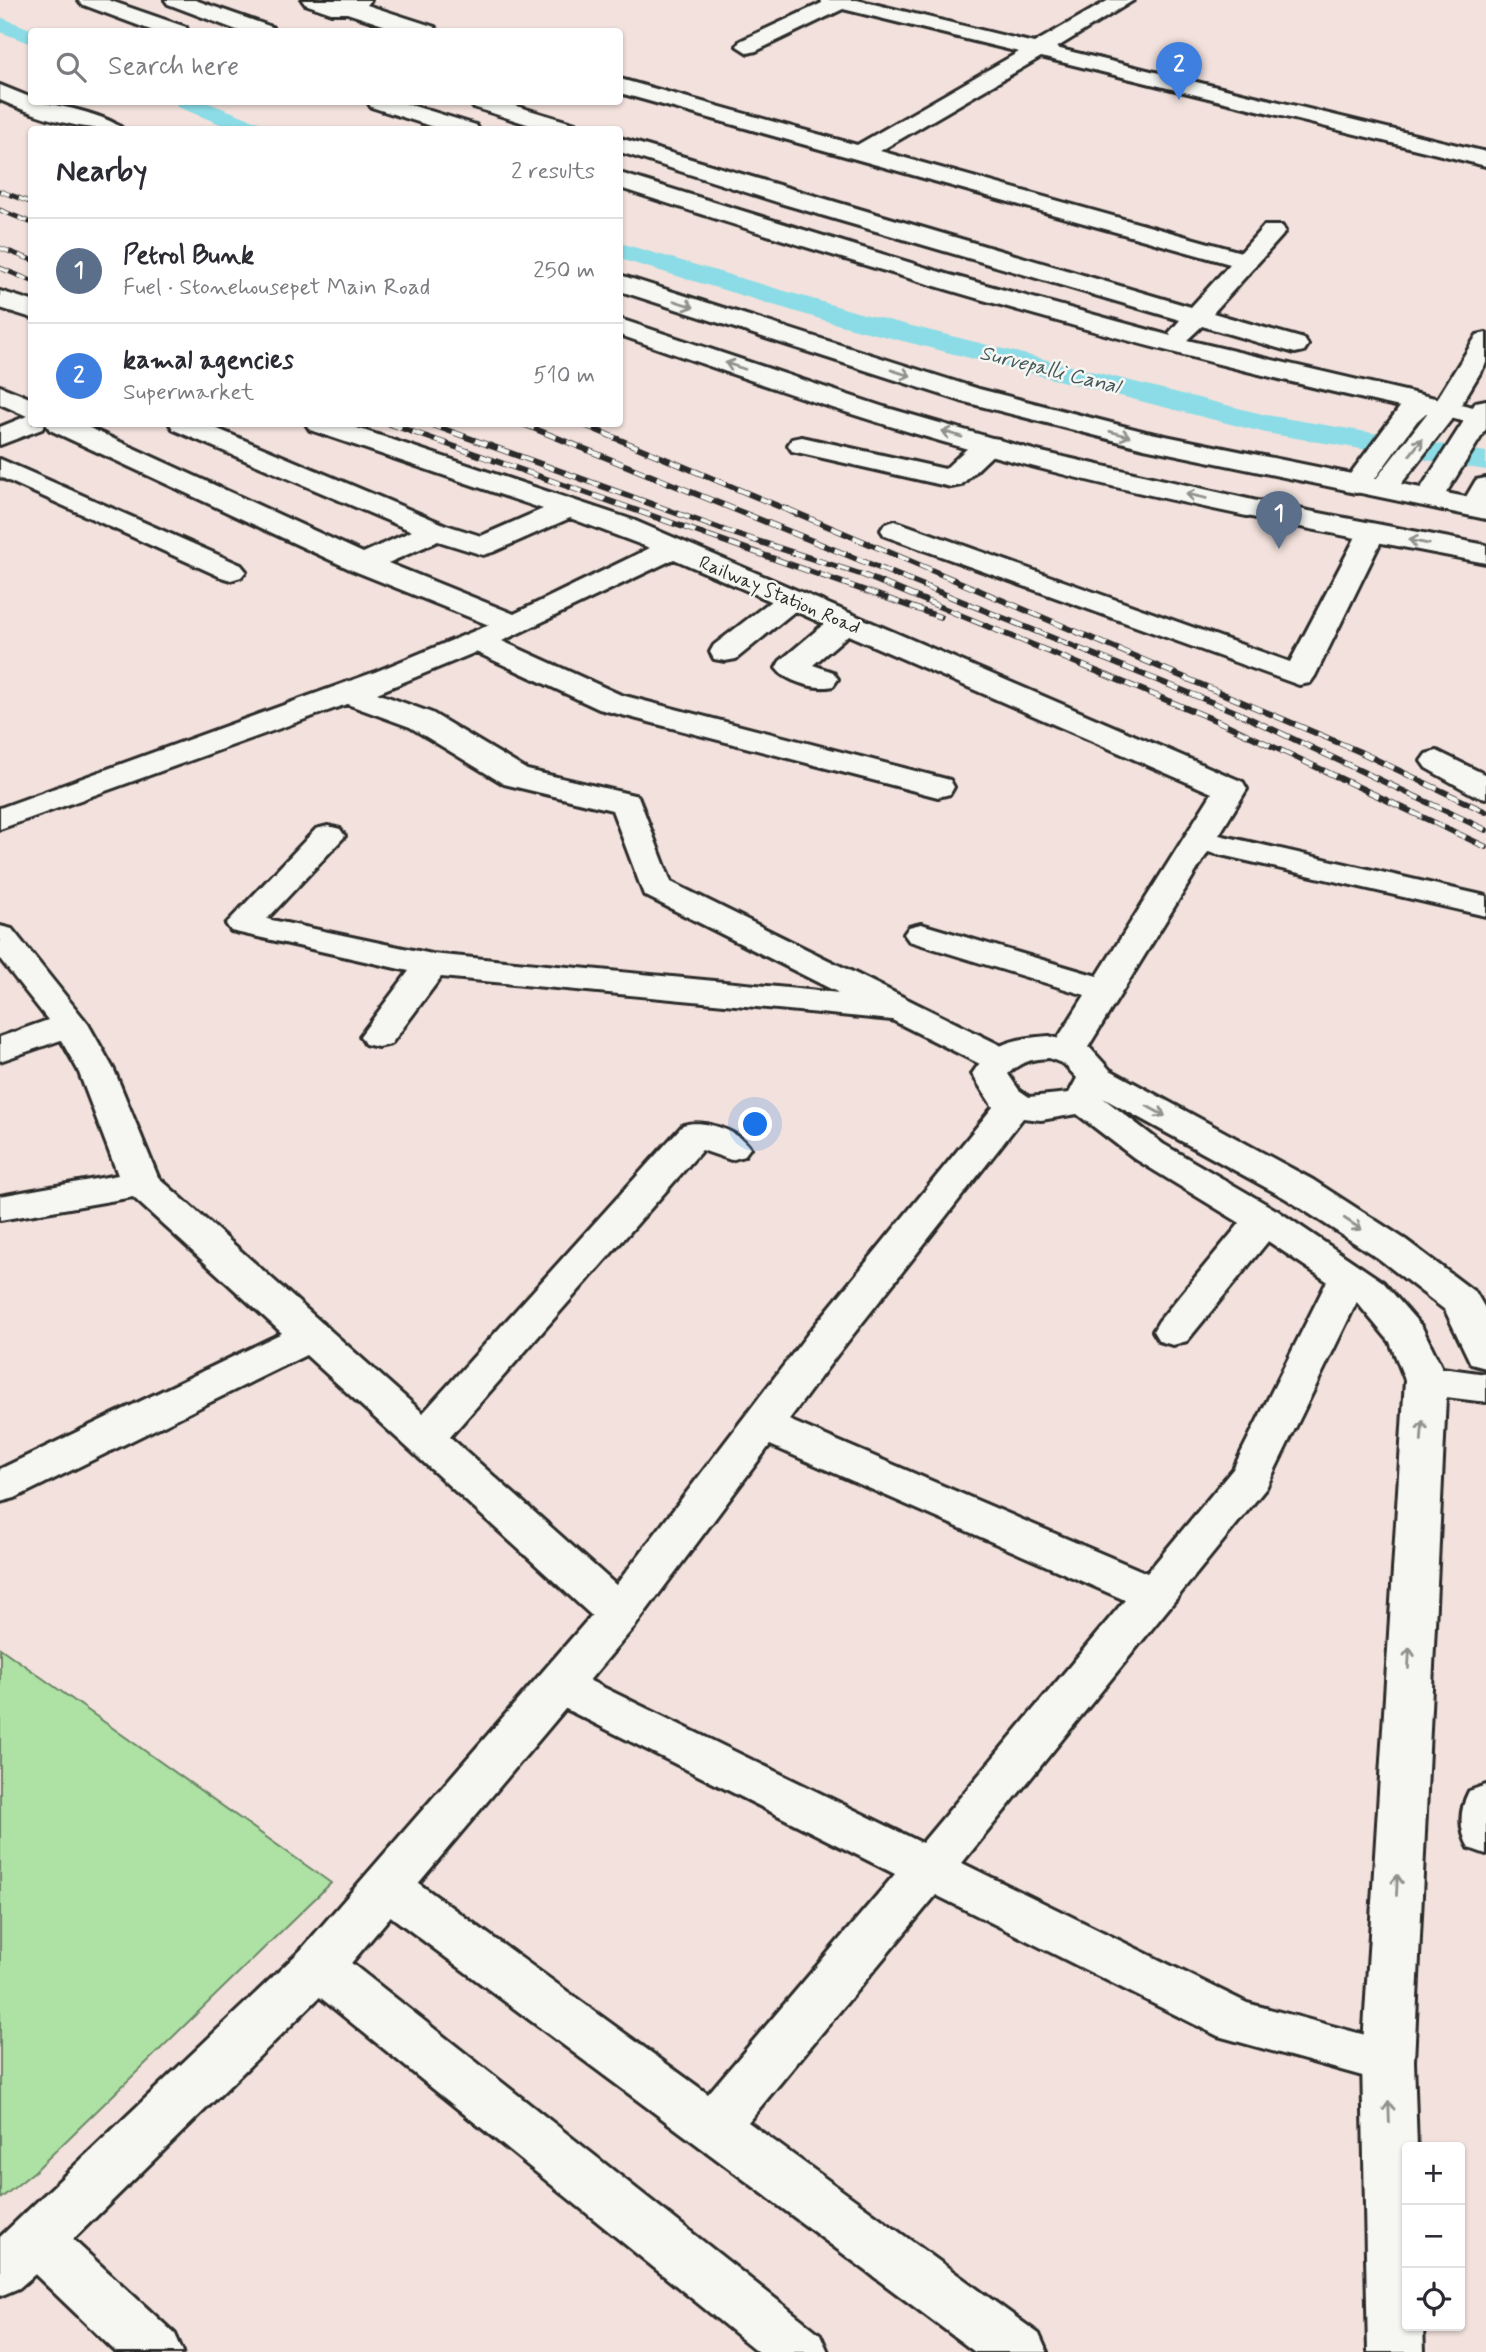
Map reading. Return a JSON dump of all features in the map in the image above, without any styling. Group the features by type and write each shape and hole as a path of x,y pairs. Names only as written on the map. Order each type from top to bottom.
{"street":[{"path":"88,0 167,28"},
{"path":"175,0 253,28"},
{"path":"312,0 338,9 355,3 417,28"},
{"path":"862,152 1124,0"},
{"path":"748,46 836,1 1486,159"},
{"path":"0,69 28,82"},
{"path":"623,87 1245,261"},
{"path":"0,92 28,104"},
{"path":"30,105 41,110 80,111 105,126"},
{"path":"389,105 455,126"},
{"path":"491,105 558,126"},
{"path":"623,146 1198,319 1295,345"},
{"path":"623,181 809,243 1170,344 1425,414 1481,420 1434,490"},
{"path":"1170,344 1198,319 1273,231"},
{"path":"623,284 970,395 1144,440 1482,499"},
{"path":"0,299 28,309"},
{"path":"623,328 823,395 1027,457 1238,506 1486,554"},
{"path":"1375,480 1425,414 1486,341"},
{"path":"0,394 28,407"},
{"path":"1375,480 1425,414"},
{"path":"1027,457 1066,420"},
{"path":"0,437 28,425"},
{"path":"80,427 362,564 515,625"},
{"path":"191,427 436,531 483,546 568,508"},
{"name":"Railway Station Road","path":"329,427 568,508 673,548 1231,789 1199,840"},
{"path":"802,445 951,479 989,445"},
{"path":"0,467 231,571"},
{"path":"895,530 1298,676 1371,533"},
{"path":"362,564 436,531"},
{"path":"0,819 347,693 477,641 673,548"},
{"path":"725,652 792,600"},
{"path":"822,679 791,668 845,622"},
{"path":"477,641 610,702 938,787"},
{"path":"347,693 421,720 516,777 626,803 656,888 999,1059"},
{"path":"1437,761 1486,788"},
{"path":"328,836 243,924 432,965 902,1010"},
{"path":"1069,1049 1199,840 1486,906"},
{"path":"920,934 1105,990"},
{"path":"0,936 70,1024 96,1070 141,1183 619,1614"},
{"path":"378,1036 432,965"},
{"path":"0,1050 70,1024"},
{"path":"1090,1090 1051,1111 1014,1105 995,1091 990,1074 999,1059 1021,1049 1069,1049 1089,1065 1090,1090 1150,1152 1264,1220 1369,1291 1408,1337 1426,1380 1388,2062 1396,2352"},
{"path":"1090,1090 1299,1189 1392,1249 1462,1302 1486,1354"},
{"path":"155,2352 18,2256 318,1966 619,1614 762,1425 1014,1105"},
{"path":"425,1439 696,1133 731,1148"},
{"path":"0,1208 141,1183"},
{"path":"1173,1331 1264,1220"},
{"path":"714,2125 929,1869 1251,1477 1348,1279"},
{"path":"0,1486 310,1336"},
{"path":"1426,1380 1486,1388"},
{"path":"762,1425 1154,1594"},
{"path":"558,1685 1236,2021 1388,2062"},
{"path":"1486,1804 1486,1835"},
{"path":"386,1886 1019,2352"},
{"path":"318,1966 800,2352"}],"green space":[{"path":"0,1648 331,1883 35,2171 0,2199"}],"waterway":[{"name":"Survepalli Canal","path":"0,24 28,35"},
{"name":"Survepalli Canal","path":"194,105 248,126"},
{"name":"Survepalli Canal","path":"623,252 850,319 1266,424 1486,461"}],"railway":[{"path":"0,191 28,202"},
{"path":"0,210 28,221"},
{"path":"0,248 28,258"},
{"path":"0,268 28,279"},
{"path":"399,427 940,617"},
{"path":"438,427 726,531 863,575 1227,725 1486,847"},
{"path":"530,427 1236,712 1486,830"},
{"path":"589,427 797,514"},
{"path":"787,509 1358,751 1486,812"}],"place":[{"name":"kamal agencies","path":"1179,100"},
{"name":"Petrol Bunk","path":"1279,549"}]}
